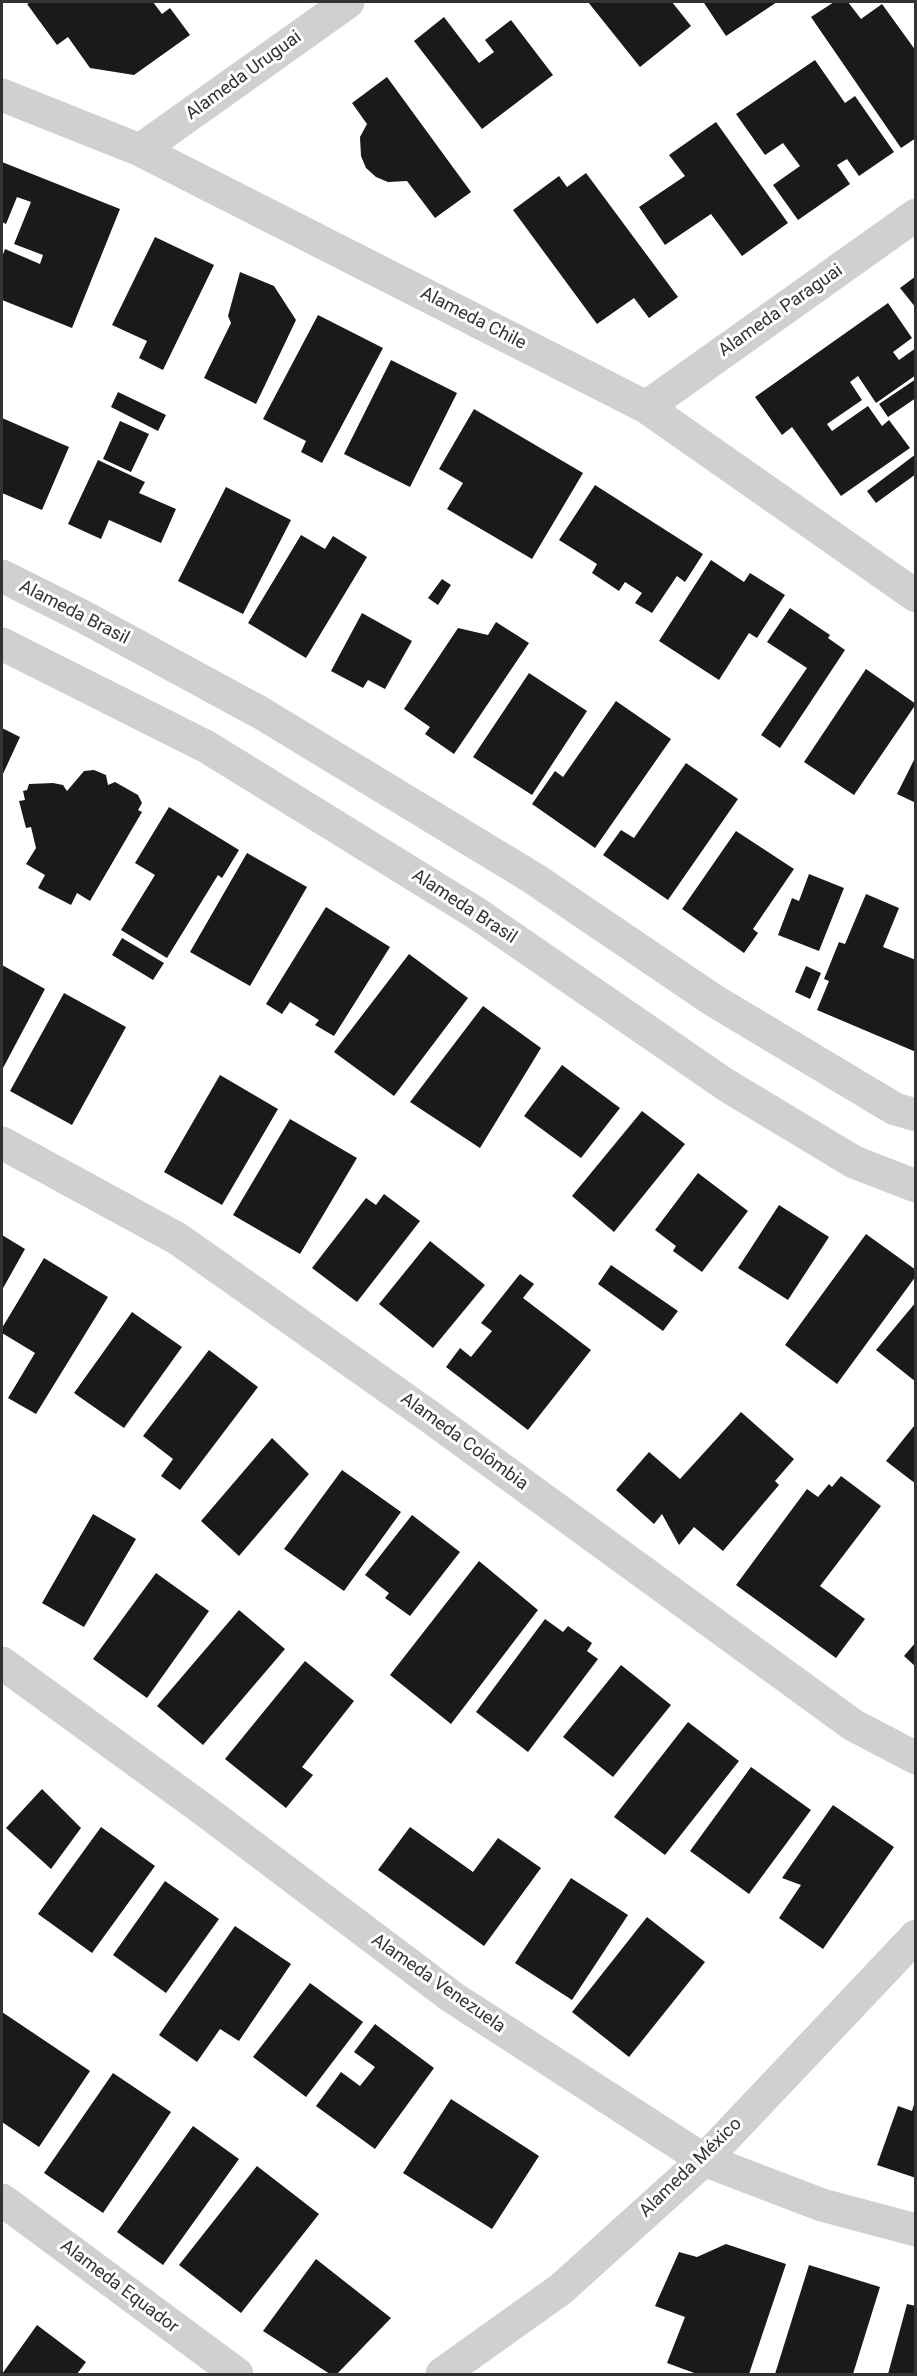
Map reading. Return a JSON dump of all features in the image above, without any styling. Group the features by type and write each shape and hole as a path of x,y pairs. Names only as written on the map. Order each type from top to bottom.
{"street":[{"name":"Alameda Uruguai","path":"140,150 348,2"},
{"name":"Alameda Chile","path":"2,95 140,150 646,407 915,596"},
{"name":"Alameda Paraguai","path":"646,407 915,215"},
{"name":"Alameda Brasil","path":"2,576 84,617 261,713 533,878 713,1000 895,1109 915,1115"},
{"name":"Alameda Brasil","path":"2,644 207,747 476,913 726,1085 854,1162 915,1186"},
{"name":"Alameda Colômbia","path":"2,1143 178,1239 426,1414 853,1725 915,1758"},
{"name":"Alameda Venezuela","path":"2,1663 204,1810 452,1997 704,2160 822,2205 915,2230"},
{"name":"Alameda México","path":"442,2374 561,2289 704,2160 915,1936"},
{"name":"Alameda Equador","path":"2,2200 237,2374"}],"building":[{"path":"31,2 153,2 162,14 170,8 190,35 134,75 90,68 68,37 57,45 27,4"},
{"path":"588,2 672,2 691,26 640,67"},
{"path":"777,2 726,36 704,3"},
{"path":"834,2 848,2 861,19 882,4 916,51 916,138 901,148 811,17"},
{"path":"444,17 479,63 494,52 485,40 511,20 553,75 482,129 414,41"},
{"path":"815,60 845,103 855,96 894,152 859,176 847,159 837,165 850,184 798,220 773,185 800,166 783,143 765,155 736,114"},
{"path":"387,77 471,192 435,218 407,181 388,182 376,177 366,168 361,156 360,137 367,124 352,103"},
{"path":"716,122 788,223 742,256 711,214 665,245 639,207 685,176 669,155"},
{"path":"2,162 120,209 72,328 2,300 2,257 5,249 40,264 43,255 14,244 31,202 17,197 6,224 2,222"},
{"path":"586,173 678,297 649,318 634,298 597,324 513,210 559,176 567,187"},
{"path":"155,237 214,265 163,370 139,358 147,341 112,325"},
{"path":"240,272 274,286 296,320 256,404 204,378 231,323 228,316"},
{"path":"916,276 916,308 900,288"},
{"path":"888,303 912,338 893,352 899,360 916,348 916,375 876,403 858,376 850,382 862,400 827,424 832,431 868,406 882,426 889,420 910,448 841,496 792,427 782,435 755,397"},
{"path":"318,315 383,348 322,463 301,452 306,441 263,419"},
{"path":"391,360 457,393 410,487 344,454"},
{"path":"916,379 916,398 888,417 879,404"},
{"path":"118,392 166,415 158,431 111,407"},
{"path":"474,409 583,473 532,559 447,509 463,483 439,469"},
{"path":"2,418 69,447 42,510 2,493"},
{"path":"120,421 149,434 131,472 103,459"},
{"path":"916,454 916,474 876,503 867,491"},
{"path":"98,460 145,482 139,493 176,509 161,543 109,520 101,539 68,524"},
{"path":"595,485 703,554 685,582 677,576 652,613 635,603 642,593 625,582 619,591 592,573 597,564 559,540"},
{"path":"226,487 291,520 243,614 178,581"},
{"path":"301,535 325,549 333,536 367,557 306,658 248,623"},
{"path":"711,560 744,582 750,573 785,595 757,638 749,633 719,680 659,641"},
{"path":"442,579 451,585 438,605 428,598"},
{"path":"790,608 830,635 828,638 845,650 780,748 761,735 807,668 767,642"},
{"path":"362,613 412,641 385,689 368,680 363,688 331,671"},
{"path":"496,622 529,643 454,754 425,734 430,727 404,709 458,628 488,635"},
{"path":"866,669 916,704 854,795 804,762"},
{"path":"529,673 587,711 532,795 473,757"},
{"path":"616,701 671,739 595,848 532,804 555,771 563,777"},
{"path":"2,728 20,737 2,776"},
{"path":"916,756 916,803 897,794"},
{"path":"686,763 738,799 668,900 603,855 621,830 634,838"},
{"path":"94,770 106,775 108,785 115,782 138,795 142,803 138,810 142,812 90,901 77,893 71,905 38,888 45,875 26,864 36,848 31,827 26,828 19,801 25,800 23,791 27,790 29,784 53,783 63,785 67,791 84,771"},
{"path":"169,807 239,850 222,878 218,875 167,958 121,930 155,875 135,863"},
{"path":"736,831 794,869 753,929 758,933 744,953 682,909"},
{"path":"247,853 307,887 250,986 190,952"},
{"path":"809,874 844,888 819,951 778,935 792,898 799,901"},
{"path":"866,894 899,908 883,947 916,960 916,1052 817,1010 829,981 824,979 839,942 845,944"},
{"path":"326,907 390,947 334,1036 315,1025 319,1020 290,1002 282,1014 266,1004"},
{"path":"122,938 164,963 153,980 112,955"},
{"path":"409,954 468,998 394,1096 334,1052"},
{"path":"2,965 45,989 2,1070"},
{"path":"806,966 821,973 810,999 795,992"},
{"path":"64,993 126,1027 72,1125 10,1091"},
{"path":"483,1006 541,1048 480,1148 410,1102"},
{"path":"562,1065 620,1108 581,1158 524,1116"},
{"path":"220,1075 278,1109 222,1205 164,1172"},
{"path":"642,1111 685,1144 614,1232 572,1196"},
{"path":"290,1119 357,1158 300,1254 233,1215"},
{"path":"698,1173 748,1211 702,1272 673,1251 676,1246 655,1230"},
{"path":"384,1194 420,1221 357,1302 312,1268 366,1198 376,1205"},
{"path":"779,1205 829,1237 788,1300 738,1268"},
{"path":"866,1234 916,1270 916,1276 837,1384 785,1345"},
{"path":"2,1235 25,1249 2,1290"},
{"path":"430,1241 485,1285 433,1348 379,1304"},
{"path":"44,1258 108,1297 36,1414 8,1398 35,1353 2,1333 2,1328"},
{"path":"611,1265 678,1311 663,1331 598,1284"},
{"path":"520,1274 534,1284 523,1298 591,1350 528,1430 446,1367 460,1348 471,1357 492,1331 481,1323"},
{"path":"916,1302 916,1382 876,1350"},
{"path":"132,1312 182,1347 124,1428 74,1393"},
{"path":"209,1350 258,1387 180,1490 161,1476 173,1459 143,1436"},
{"path":"741,1412 794,1459 775,1481 779,1485 723,1551 694,1527 679,1545 662,1514 654,1524 616,1490 649,1452 680,1479"},
{"path":"914,1426 916,1427 916,1484 886,1461"},
{"path":"272,1438 309,1474 239,1556 201,1521"},
{"path":"342,1470 401,1512 344,1591 284,1549"},
{"path":"841,1476 881,1506 820,1586 865,1619 836,1658 736,1585 807,1489 818,1497 829,1484 832,1487"},
{"path":"93,1514 136,1539 84,1627 42,1603"},
{"path":"412,1515 460,1552 410,1616 385,1598 389,1593 365,1575"},
{"path":"479,1561 538,1610 451,1724 390,1675"},
{"path":"156,1573 209,1611 147,1698 93,1659"},
{"path":"239,1610 285,1649 203,1745 157,1706"},
{"path":"545,1619 563,1632 568,1626 592,1643 587,1651 598,1659 528,1752 476,1712"},
{"path":"916,1642 916,1667 904,1656"},
{"path":"305,1661 354,1701 302,1767 313,1775 286,1808 225,1759"},
{"path":"621,1665 671,1705 613,1777 563,1737"},
{"path":"688,1722 739,1761 665,1855 614,1817"},
{"path":"751,1767 811,1810 749,1894 690,1851"},
{"path":"42,1789 81,1828 51,1869 6,1828"},
{"path":"833,1805 894,1847 823,1949 779,1918 801,1885 782,1878"},
{"path":"101,1827 155,1866 92,1953 38,1914"},
{"path":"410,1827 473,1872 498,1838 541,1868 484,1946 378,1870"},
{"path":"571,1878 628,1915 572,2000 515,1963"},
{"path":"165,1881 219,1919 166,1993 113,1955"},
{"path":"647,1917 705,1962 629,2057 572,2012"},
{"path":"235,1926 291,1964 239,2041 220,2029 197,2062 159,2035"},
{"path":"310,1983 363,2022 306,2097 253,2057"},
{"path":"2,2012 90,2071 39,2147 2,2122"},
{"path":"375,2024 434,2068 375,2149 316,2106 341,2072 360,2086 375,2067 354,2052"},
{"path":"113,2073 171,2112 103,2213 44,2173"},
{"path":"451,2099 539,2156 492,2229 403,2173"},
{"path":"915,2101 916,2178 877,2165 898,2106 912,2111"},
{"path":"193,2126 239,2159 163,2265 117,2232"},
{"path":"257,2166 319,2214 241,2313 179,2265"},
{"path":"726,2244 786,2264 749,2374 697,2374 667,2363 685,2317 655,2306 679,2252 697,2257"},
{"path":"316,2259 391,2318 337,2374 330,2374 263,2331"},
{"path":"809,2265 880,2287 853,2374 775,2374"},
{"path":"907,2304 916,2306 916,2374 888,2374"},
{"path":"37,2325 86,2362 77,2374 2,2374"}]}
